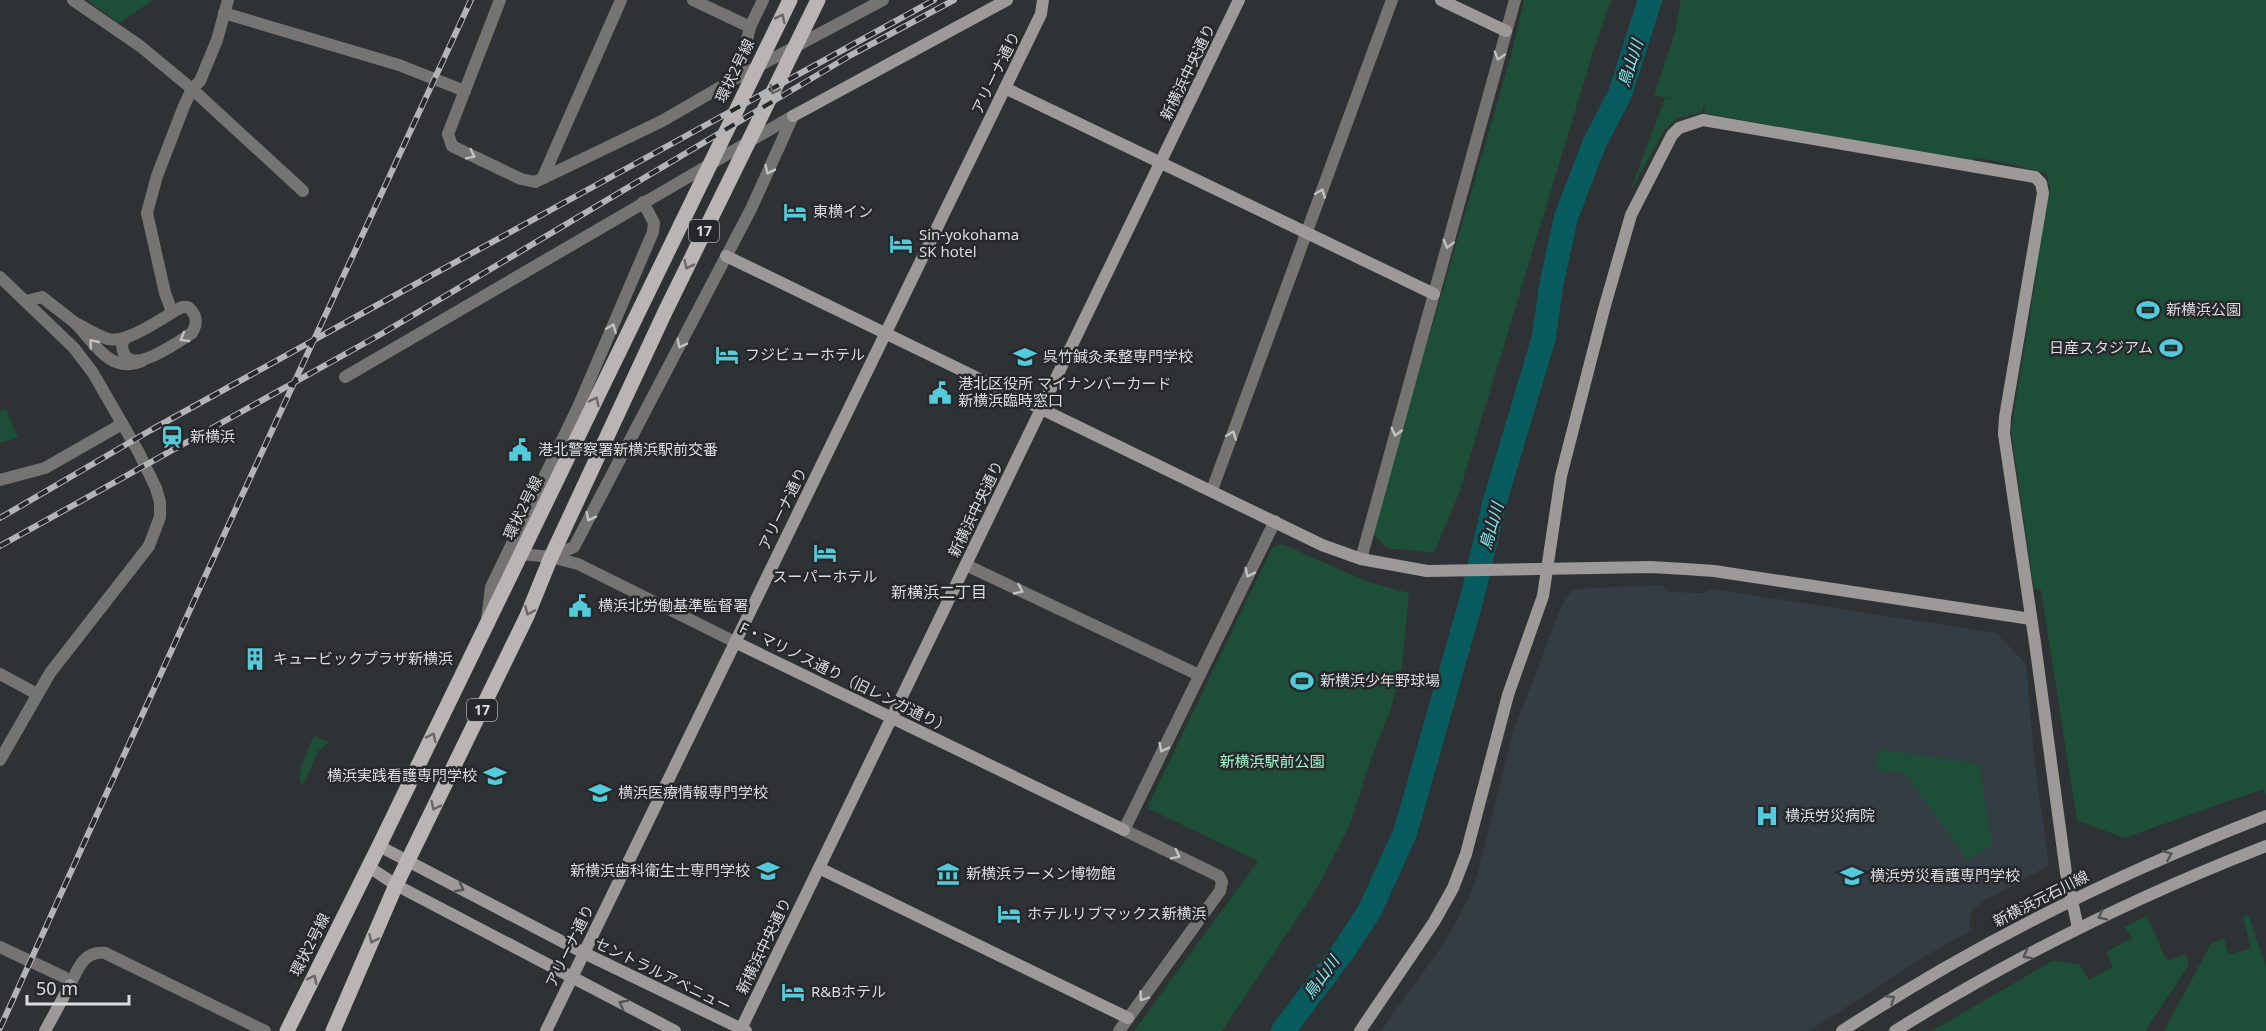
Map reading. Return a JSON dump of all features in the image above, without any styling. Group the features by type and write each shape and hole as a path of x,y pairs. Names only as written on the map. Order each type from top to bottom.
{"main road":[{"name":"環状2号線","path":"287,1031 790,0"},
{"name":"17","path":"333,1031 396,885 527,616 551,557 665,312 818,0"}],"street":[{"path":"73,0 140,46 192,88 303,191"},
{"path":"172,312 165,292 147,213 157,176 192,88 200,81 217,40 228,0"},
{"path":"500,0 448,134 452,146 521,179 535,182 662,121 865,4 883,0"},
{"path":"543,177 621,0"},
{"path":"693,0 750,27"},
{"path":"738,77 750,27 763,0"},
{"path":"345,377 643,202 1007,0"},
{"name":"アリーナ通り","path":"546,1031 1041,14 1043,0"},
{"name":"新横浜中央通り","path":"742,1030 1239,0"},
{"path":"1212,490 1392,0"},
{"path":"1441,0 1506,31"},
{"path":"1361,559 1515,0"},
{"path":"224,13 399,65 465,91"},
{"path":"1005,88 1434,294"},
{"path":"551,557 574,548 726,256 775,159 793,117"},
{"path":"1360,1031 1434,922 1460,871 1472,836 1508,695 1543,596 1561,476 1631,215 1672,135 1680,128 1702,120 2035,177 2041,183 2043,193 2004,417 2004,434 2049,761 2071,899 2078,928"},
{"path":"486,625 491,588 578,407 653,232 654,223 643,202"},
{"path":"726,256 1322,545 1361,559 1432,571 1650,567 1714,572 2031,619"},
{"path":"0,277 74,348 93,373 156,488 160,502 160,517 149,546 50,673 0,760"},
{"path":"26,301 42,297 74,321 111,340 124,340 182,307 192,310 197,319 192,333 133,365 115,363 107,359 74,321"},
{"path":"124,340 122,344 124,355 129,359 142,361"},
{"path":"0,480 45,468 124,428"},
{"path":"1119,1031 1220,891 1222,882 1219,876 1124,830 1275,521"},
{"name":"F・マリノス通り（旧レンガ通り）","path":"521,554 551,557 578,564 1124,830"},
{"path":"966,565 1199,675"},
{"path":"0,674 36,694"},
{"name":"新横浜元石川線","path":"1842,1031 1938,971 2071,899 2266,816"},
{"name":"セントラルアベニュー","path":"379,846 584,953 742,1030"},
{"path":"1895,1031 1989,976 2078,928 2266,846"},
{"path":"369,867 396,885 675,1031"},
{"path":"819,868 1128,1018"},
{"path":"0,946 64,977 70,985"},
{"path":"45,1031 82,962 87,956 97,952 105,953 265,1031"}],"shaded area":[{"name":"横浜労災病院","path":"1661,585 1669,592 1704,593 1712,589 1996,633 2026,664 2035,767 2049,865 1991,898 1990,896 1972,910 1969,926 1972,930 1927,955 1809,1031 1381,1031 1447,939 1469,897 1477,875 1513,732 1562,605 1573,589"}],"green space":[{"path":"87,0 153,0 119,23"},
{"path":"1524,0 1611,0 1593,52 1459,493 1434,553 1387,548 1372,533 1512,52"},
{"name":"新横浜公園","path":"1681,0 2266,0 2266,796 2263,789 2124,838 2077,820 2041,590 2034,589 2011,430 2037,271 2034,270 2050,189 2047,174 1975,157 1973,162 1704,113 1704,104 1702,112 1678,118 1665,129 1629,194 1665,98 1672,99 1654,95 1674,36"},
{"path":"6,409 18,438 0,443 0,411"},
{"name":"新横浜駅前公園","path":"1282,544 1368,582 1409,593 1402,665 1390,712 1373,753 1349,827 1317,888 1222,1031 1134,1031 1258,861 1147,808 1272,548"},
{"path":"314,736 330,742 319,750 304,783 301,784 300,772"},
{"path":"1878,749 1979,764 1992,844 1968,861 1905,773 1876,770"},
{"path":"2248,914 2266,967 2266,1031 2164,1031 2211,944 2224,938 2228,955 2251,948 2243,917"},
{"path":"2147,916 2166,959 2171,960 2185,954 2189,965 2145,1031 1932,1031 2052,961 2079,964 2089,980 2113,967 2106,952 2132,938 2124,927"}],"waterway":[{"name":"鳥山川","path":"1283,1031 1344,950 1370,910 1405,833 1472,598 1495,501 1544,337 1551,286 1566,217 1595,142 1620,94 1650,0"}],"railway":[{"path":"0,1028 238,504 471,0"},
{"path":"0,518 151,430 934,0"},
{"path":"0,546 383,333 851,55 954,0"}],"place":[{"name":"東横イン","path":"795,212"},
{"name":"Sin-yokohama SK hotel","path":"901,244"},
{"name":"新横浜公園","path":"2148,310"},
{"name":"日産スタジアム","path":"2171,348"},
{"name":"フジビューホテル","path":"727,355"},
{"name":"呉竹鍼灸柔整専門学校","path":"1025,357"},
{"name":"港北区役所 マイナンバーカード 新横浜臨時窓口","path":"940,393"},
{"name":"新横浜","path":"172,437"},
{"name":"港北警察署新横浜駅前交番","path":"520,450"},
{"name":"スーパーホテル","path":"825,553"},
{"name":"横浜北労働基準監督署","path":"580,606"},
{"name":"キュービックプラザ新横浜","path":"255,659"},
{"name":"新横浜少年野球場","path":"1302,681"},
{"name":"横浜実践看護専門学校","path":"495,776"},
{"name":"横浜医療情報専門学校","path":"600,793"},
{"name":"横浜労災病院","path":"1767,816"},
{"name":"新横浜歯科衛生士専門学校","path":"768,871"},
{"name":"新横浜ラーメン博物館","path":"948,874"},
{"name":"横浜労災看護専門学校","path":"1852,876"},
{"name":"ホテルリブマックス新横浜","path":"1009,914"},
{"name":"R&Bホテル","path":"793,992"}],"district":[{"name":"新横浜二丁目","path":"939,592"}]}
